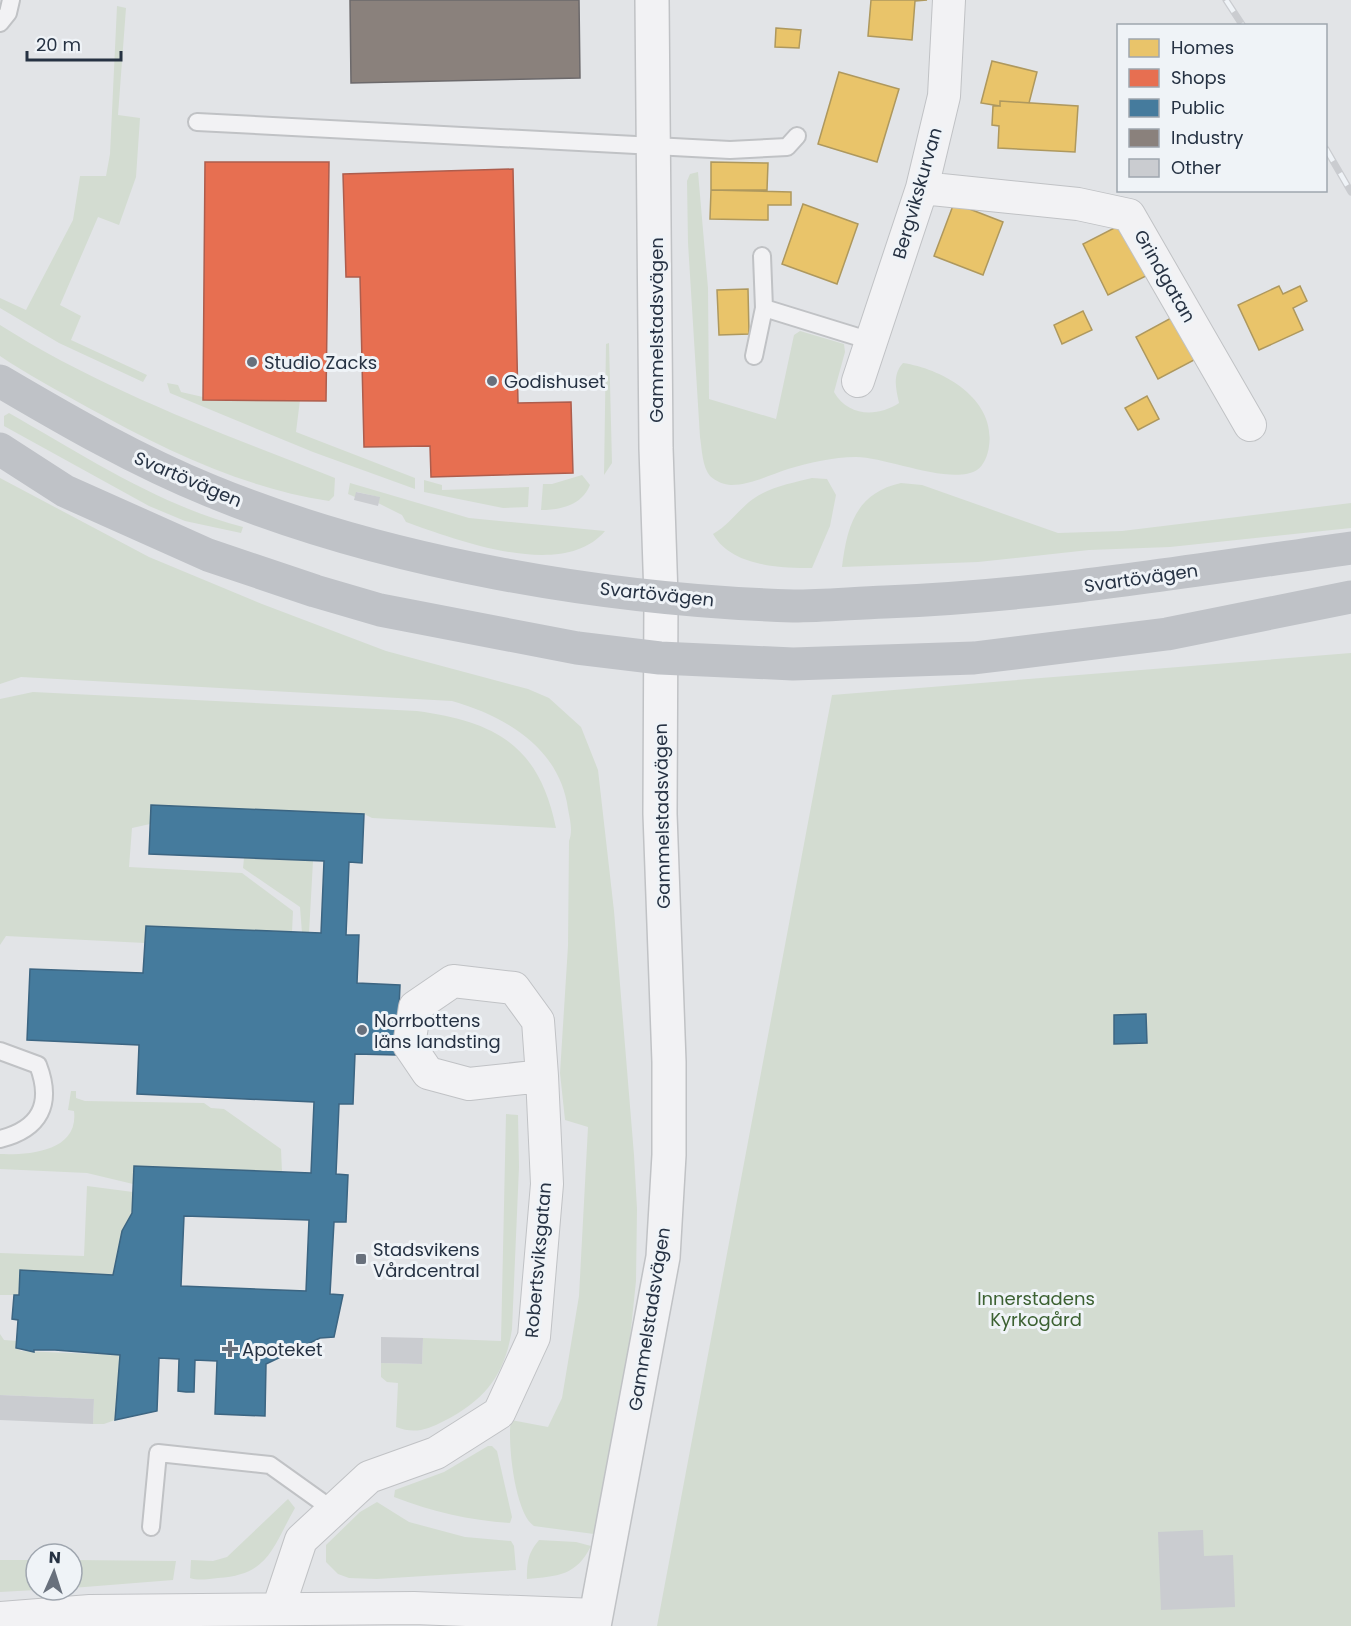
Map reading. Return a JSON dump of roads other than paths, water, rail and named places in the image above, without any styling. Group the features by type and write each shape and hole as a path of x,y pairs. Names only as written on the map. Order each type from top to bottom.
{"main road":[{"name":"Svartövägen","path":"0,381 107,443 211,491 277,515 416,556 508,574 661,597 796,606 951,600 1143,578 1351,548"},
{"path":"0,449 65,491 208,555 315,591 380,610 565,646 660,658 793,664 974,658 1167,634 1351,597"}],"street":[{"name":"Gammelstadsvägen","path":"595,1621 663,1257 669,1155 669,1074 662,885 661,597 656,448 652,0"},
{"name":"Bergvikskurvan","path":"858,381 922,188 944,96 949,0"},
{"name":"Grindgatan","path":"922,188 1046,199 1129,215 1250,425"},
{"name":"Robertsviksgatan","path":"289,1615 301,1540 369,1477 436,1453 499,1413 534,1337 547,1184 542,1076"},
{"path":"9,1621 90,1611 140,1618 289,1615 414,1608 595,1621"}],"lane":[{"path":"0,23 8,13 11,0"},
{"path":"197,122 655,147 767,150 787,147 797,136"},
{"path":"754,356 764,308 762,256"},
{"path":"764,308 871,341"},
{"path":"0,1051 38,1065 44,1080 42,1112 34,1123 20,1134 0,1139"},
{"path":"151,1527 158,1453 270,1465 333,1510"}],"railway":[{"path":"1226,0 1242,24"},
{"path":"1327,151 1351,192"}],"place":[{"name":"Studio Zacks","path":"252,362"},
{"name":"Godishuset","path":"492,381"},
{"name":"Norrbottens läns landsting","path":"362,1030"},
{"name":"Stadsvikens Vårdcentral","path":"361,1259"},
{"name":"Apoteket","path":"230,1349"}],"park label":[{"name":"Innerstadens Kyrkogård","path":"1036,1308"}]}
